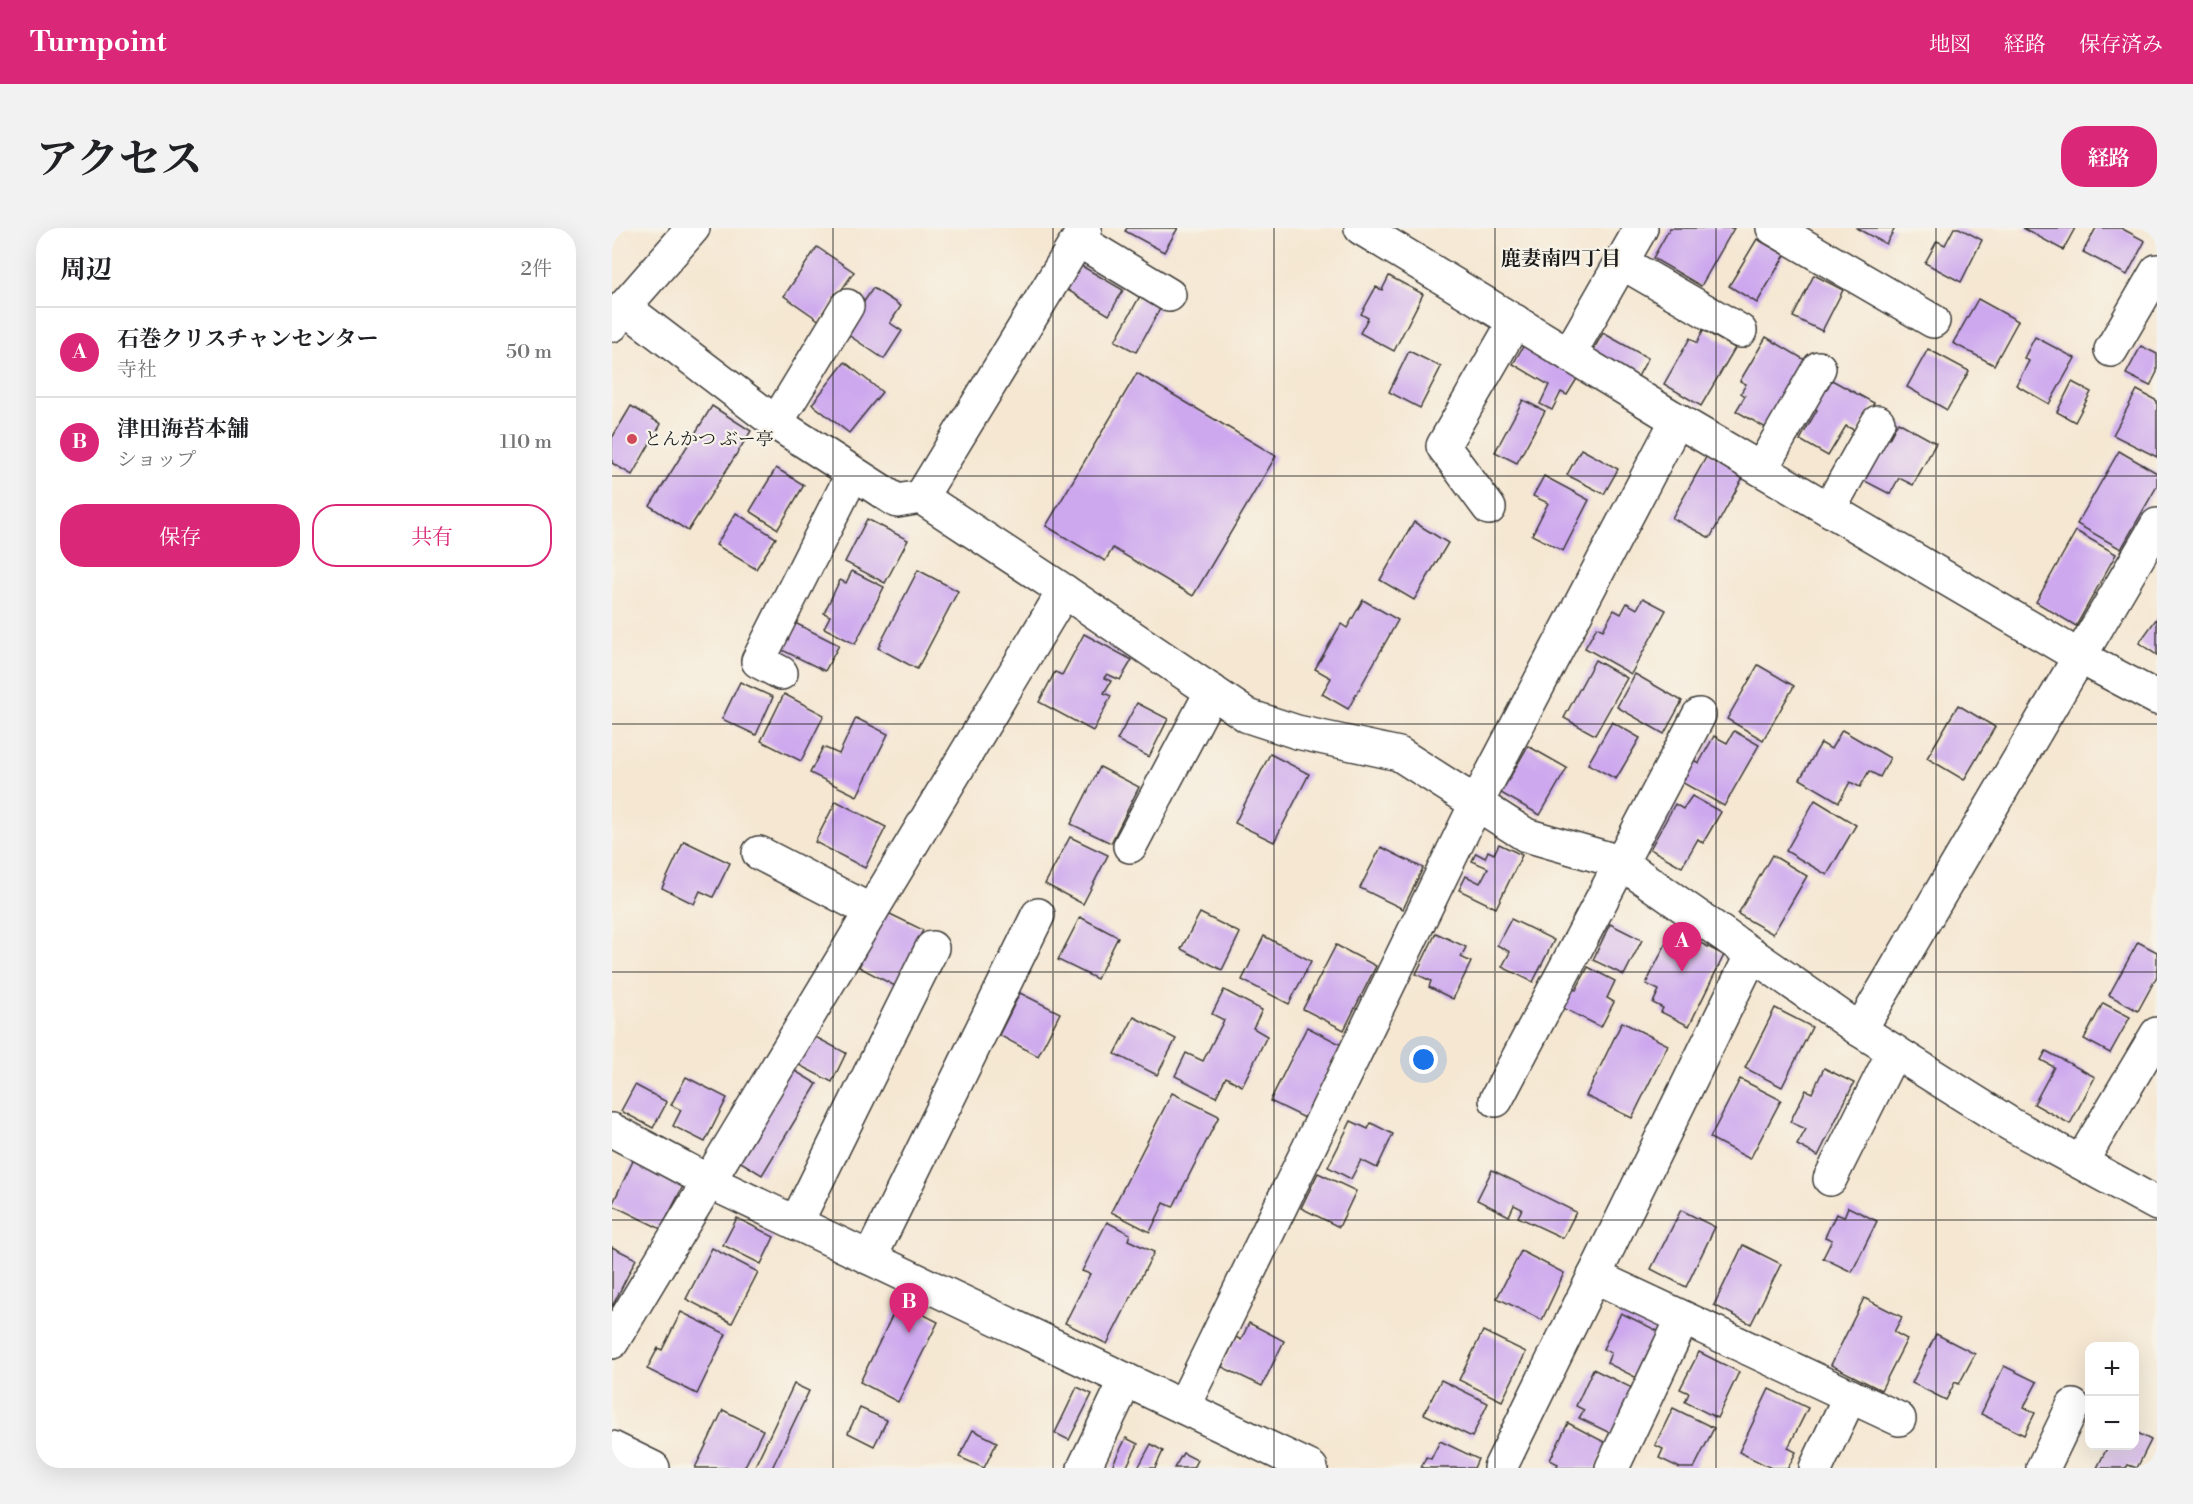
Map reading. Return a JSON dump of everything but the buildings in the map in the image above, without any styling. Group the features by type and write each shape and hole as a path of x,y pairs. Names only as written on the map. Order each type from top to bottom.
{"main road":[{"path":"693,228 618,316 776,423 897,501 921,497 1065,591 1248,716 1288,729 1399,754 1526,835 1620,862 1860,1030 2010,1124 2157,1204"},
{"path":"1361,228 1677,420 2080,657 2157,698"},
{"path":"1569,354 1641,228"},
{"path":"1773,228 1933,321"},
{"path":"921,497 1081,234 1169,295"},
{"path":"1621,262 1740,331"},
{"path":"2111,350 2157,271"},
{"path":"776,423 847,306"},
{"path":"1489,508 1443,446 1515,321"},
{"path":"1761,469 1819,368"},
{"path":"1183,1407 1477,802 1677,420"},
{"path":"1829,509 1878,422"},
{"path":"781,673 758,661 853,473"},
{"path":"1860,1030 2080,657 2145,572 2157,525"},
{"path":"612,1342 1065,591"},
{"path":"1130,846 1212,691"},
{"path":"1496,1100 1699,715"},
{"path":"759,854 871,911"},
{"path":"870,1258 1038,915"},
{"path":"796,1223 932,948"},
{"path":"1500,1468 1752,954"},
{"path":"2081,1162 2157,1034"},
{"path":"1830,1179 1894,1051"},
{"path":"612,1130 708,1181 1311,1468"},
{"path":"1594,1276 1899,1419"},
{"path":"1612,1468 1683,1318"},
{"path":"1084,1468 1126,1380"},
{"path":"1816,1468 1850,1396"},
{"path":"2043,1468 2073,1406"},
{"path":"612,1448 653,1468"}],"place":[{"name":"とんかつ ぶー亭","path":"632,439"},
{"name":"石巻クリスチャンセンター","path":"1682,972"},
{"name":"津田海苔本舗","path":"909,1333"}],"district":[{"name":"鹿妻南四丁目","path":"1561,258"}]}
